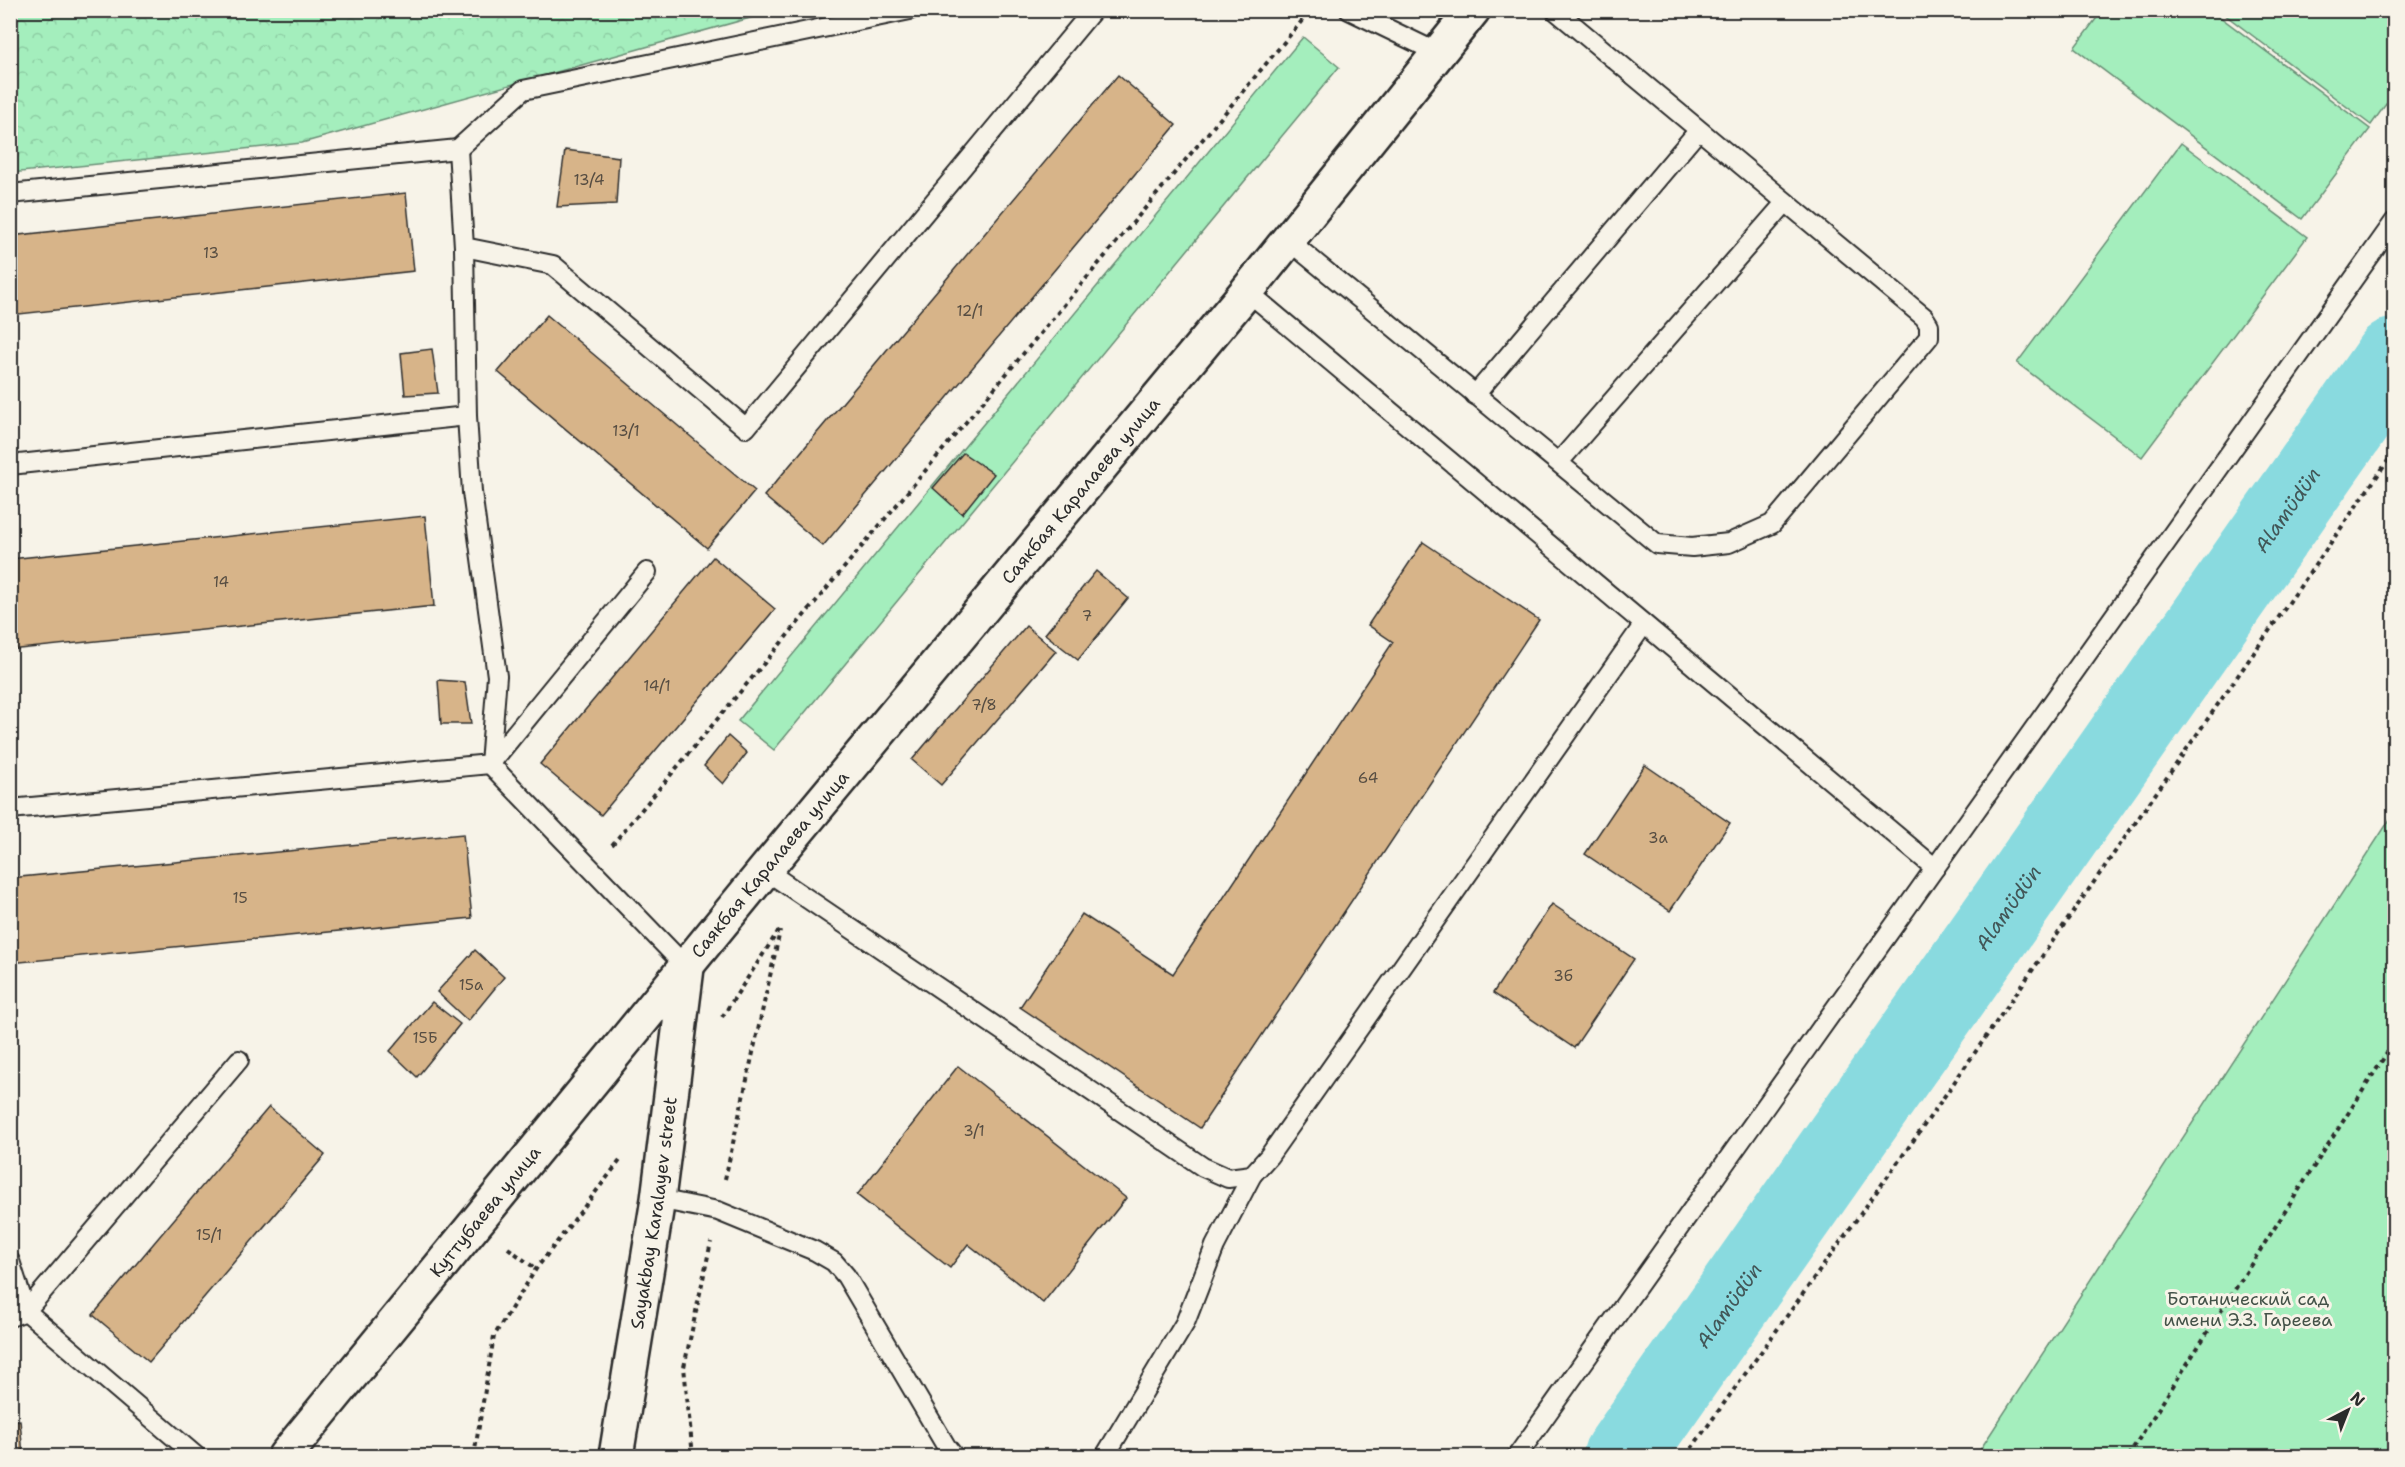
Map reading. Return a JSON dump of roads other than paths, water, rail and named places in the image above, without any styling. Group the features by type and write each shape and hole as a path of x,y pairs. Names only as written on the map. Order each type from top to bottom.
{"main road":[{"name":"Саякбая Каралаева улица","path":"687,968 765,870 1247,291 1473,10"},
{"name":"Sayakbay Karalayev street","path":"616,1456 658,1199 687,968"},
{"name":"Куттубаева улица","path":"285,1456 687,968"}],"lane":[{"path":"10,194 458,149 523,90 910,10"},
{"path":"464,247 553,265 747,428 1093,10"},
{"path":"1349,10 1438,53"},
{"path":"1288,240 1657,544 1692,547 1729,543 1772,524 1929,337 1929,325 1923,317 1555,10"},
{"path":"1475,395 1698,131"},
{"path":"458,149 464,247 467,416 472,492 497,676 490,764 687,968"},
{"path":"1559,462 1785,203"},
{"path":"1517,1456 2394,222"},
{"path":"1247,291 1935,868"},
{"path":"10,465 467,416"},
{"path":"10,808 490,764 647,572"},
{"path":"1105,1456 1185,1323 1215,1246 1252,1175 1276,1147 1644,624"},
{"path":"765,870 1203,1167 1228,1178 1252,1175"},
{"path":"18,1314 239,1060"},
{"path":"658,1199 718,1211 815,1251 834,1262 846,1276 954,1456"},
{"path":"10,1261 18,1314 196,1456"}],"waterway":[{"name":"Alamüdün","path":"1623,1456 2394,358"}],"park label":[{"name":"Ботанический сад имени Э.З. Гареева","path":"2248,1309"}]}
